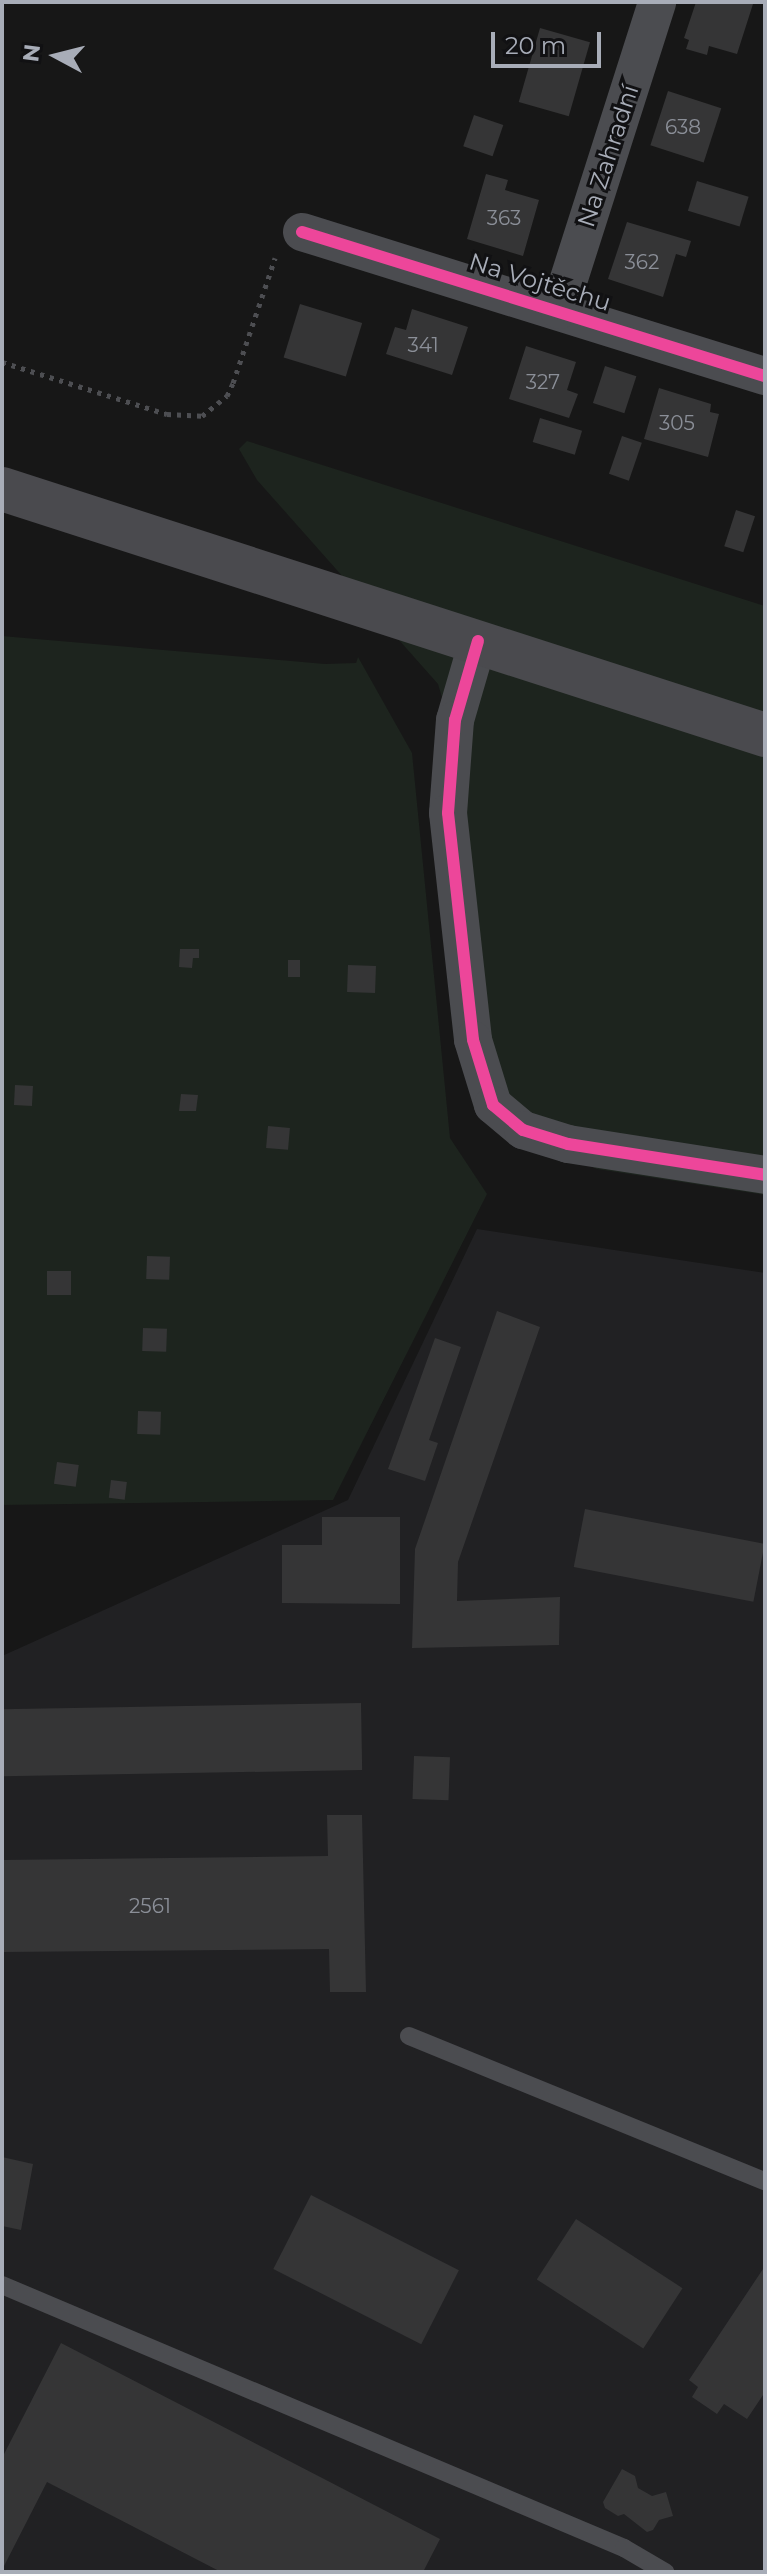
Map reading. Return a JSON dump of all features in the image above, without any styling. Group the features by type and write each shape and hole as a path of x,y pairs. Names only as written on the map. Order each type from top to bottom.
{"main road":[{"path":"2,489 765,735"}],"street":[{"name":"Na Zahradní","path":"559,310 657,2"},
{"name":"Na Vojtěchu","path":"302,232 765,376"},
{"path":"478,641 455,720 448,813 473,1040 493,1105 523,1130 568,1144 765,1175"}],"lane":[{"path":"409,2036 765,2181"},
{"path":"2,2285 624,2548 665,2572"}],"path":[{"path":"2,362 167,414 202,416 227,396 276,257 287,236 302,232"}],"shaded area":[{"path":"247,441 765,606 765,1195 597,1169 546,1147 483,1065 459,754 438,684 257,480 239,449"},
{"path":"2,636 325,664 356,663 358,657 412,753 450,1138 487,1194 333,1500 2,1505"},
{"path":"477,1229 765,1273 765,2572 2,2572 2,1656 348,1500"}],"building":[{"path":"696,2 753,4 737,54 709,46 707,55 686,49 689,40 684,38"},
{"path":"540,28 590,42 569,116 519,102"},
{"path":"668,91 721,108 704,163 650,145"},
{"path":"474,115 503,125 493,156 463,146"},
{"path":"486,174 508,180 505,190 539,200 523,256 467,239"},
{"path":"697,181 749,197 740,226 688,211"},
{"path":"627,222 691,241 686,257 676,254 663,297 608,279"},
{"path":"300,304 362,323 346,377 284,358"},
{"path":"412,309 468,327 452,375 386,354 395,327 406,330"},
{"path":"526,346 576,362 567,390 578,394 569,418 509,399"},
{"path":"605,366 636,376 624,413 593,403"},
{"path":"659,388 711,404 710,412 719,414 708,457 644,439"},
{"path":"540,418 582,431 575,455 533,442"},
{"path":"622,436 642,443 629,481 609,474"},
{"path":"736,510 755,516 743,552 724,546"},
{"path":"180,949 199,949 199,958 193,958 192,968 179,967"},
{"path":"288,960 300,960 300,977 288,977"},
{"path":"348,965 376,966 375,993 347,992"},
{"path":"15,1085 33,1086 32,1106 14,1105"},
{"path":"181,1094 198,1095 196,1111 179,1111"},
{"path":"268,1126 290,1128 288,1150 266,1148"},
{"path":"147,1256 170,1257 169,1280 146,1279"},
{"path":"47,1271 71,1271 71,1295 47,1295"},
{"path":"497,1311 540,1327 458,1562 457,1601 560,1597 559,1645 412,1648 415,1549"},
{"path":"143,1328 167,1329 166,1352 142,1351"},
{"path":"435,1338 461,1347 429,1440 438,1443 425,1481 388,1469"},
{"path":"138,1411 161,1412 160,1435 137,1434"},
{"path":"57,1462 79,1465 76,1487 54,1484"},
{"path":"111,1480 127,1482 125,1500 109,1498"},
{"path":"585,1509 765,1544 753,1602 574,1567"},
{"path":"322,1517 400,1517 400,1604 282,1603 282,1545 322,1545"},
{"path":"361,1703 362,1770 3,1776 2,1709"},
{"path":"414,1756 450,1757 448,1800 412,1799"},
{"path":"327,1815 362,1815 366,1992 330,1992 329,1949 2,1952 2,1860 328,1856"},
{"path":"2,2157 33,2164 21,2230 2,2226"},
{"path":"311,2195 459,2270 421,2344 273,2269"},
{"path":"576,2219 683,2288 643,2349 537,2279"},
{"path":"765,2266 765,2392 747,2419 724,2404 717,2414 692,2397 698,2387 689,2380"},
{"path":"61,2343 440,2539 423,2572 221,2572 47,2482 2,2570 2,2458"},
{"path":"622,2469 635,2476 638,2488 652,2496 666,2492 673,2516 659,2520 653,2530 647,2532 624,2514 618,2516 605,2508 603,2502"}],"cycle path":[{"path":"302,232 765,376"},
{"path":"478,641 455,720 448,813 473,1040 493,1105 523,1130 568,1144 765,1175"}]}
